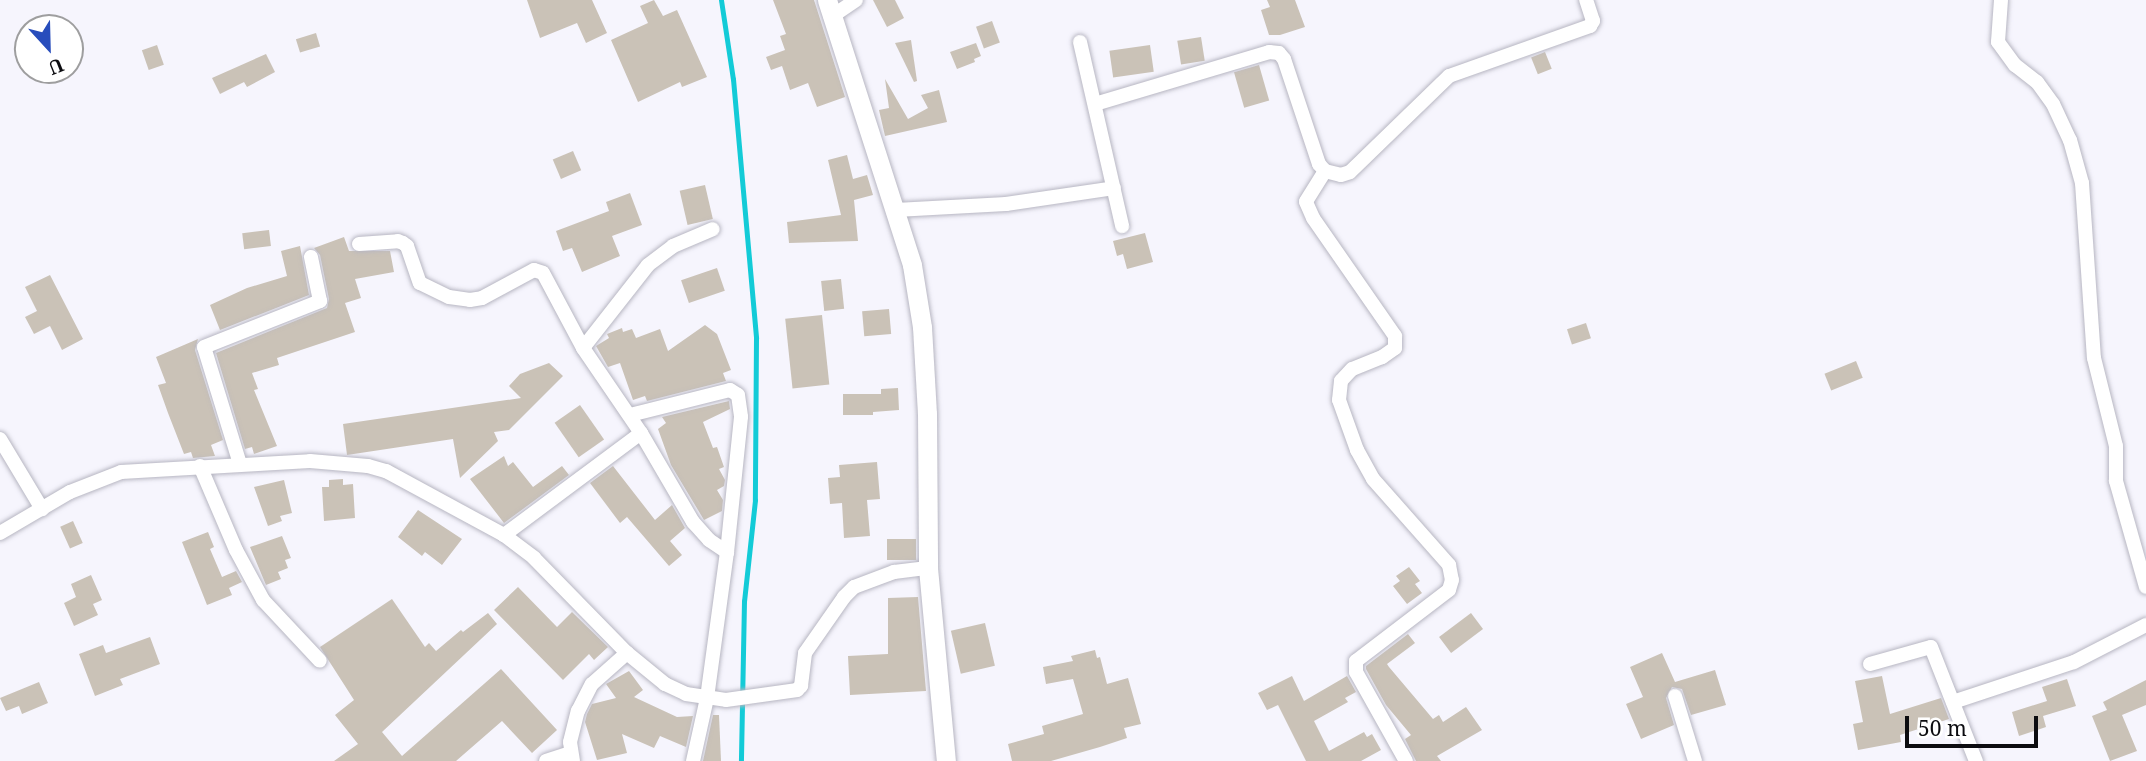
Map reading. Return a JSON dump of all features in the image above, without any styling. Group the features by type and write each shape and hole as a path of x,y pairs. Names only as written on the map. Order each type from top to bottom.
{"street":[{"path":"856,0 829,8 896,210 912,265 922,327 927,414 928,568 946,761"},
{"path":"1095,104 1269,52 1279,53 1284,60 1319,164 1325,171 1341,175 1350,172 1435,86 1463,68 1583,30 1593,20 1586,0"},
{"path":"2001,0 1998,42 2037,82 2053,104 2070,140 2082,183 2094,359 2116,446 2116,481 2146,587"},
{"path":"1080,42 1122,226"},
{"path":"1325,171 1306,202 1313,218 1395,336 1395,348 1382,357 1352,369 1341,381 1339,400 1357,450 1373,479 1449,565 1449,590 1356,661 1356,672 1406,761"},
{"path":"896,210 1006,204 1114,188"},
{"path":"583,348 648,265 673,246 713,229"},
{"path":"359,244 398,241 403,243 407,246 420,283 449,297 470,300 482,298 534,270 543,273 583,348 630,415 636,436 693,522 725,560"},
{"path":"240,464 204,347 320,301 311,257"},
{"path":"630,415 730,390 738,395 741,417 725,560 707,698 694,761"},
{"path":"504,534 636,436"},
{"path":"0,439 42,509"},
{"path":"0,533 109,475 200,466 310,461 377,468 461,509 504,534 534,558 627,653 665,684 686,694 726,700 794,690 801,686 805,653 854,587 894,572 928,568"},
{"path":"200,466 236,550 263,600 320,661"},
{"path":"1953,702 2074,662 2146,625"},
{"path":"1870,664 1931,647 1976,761"},
{"path":"546,761 572,757 572,732 578,711 592,684 627,653"},
{"path":"1675,696 1695,761"}],"building":[{"path":"527,0 592,0 607,33 586,43 577,23 540,38"},
{"path":"654,0 663,16 677,10 707,77 682,87 680,82 638,102 611,40 648,23 640,6"},
{"path":"773,0 814,0 845,97 817,107 808,83 790,90 782,66 771,70 766,57 785,50 780,36 786,34"},
{"path":"873,0 895,0 904,18 887,27"},
{"path":"1267,0 1295,0 1305,27 1280,35 1269,35 1261,10 1270,7"},
{"path":"992,21 1000,43 984,48 976,27"},
{"path":"316,33 320,46 300,53 296,39"},
{"path":"1201,37 1205,61 1181,64 1177,41"},
{"path":"911,40 917,81 914,82 895,43"},
{"path":"976,43 981,56 974,59 975,62 957,69 950,52"},
{"path":"157,45 164,65 149,70 142,50"},
{"path":"1150,45 1154,72 1113,77 1109,51"},
{"path":"1545,52 1552,69 1538,74 1531,58"},
{"path":"266,54 275,72 247,87 244,82 220,94 212,78"},
{"path":"1259,65 1269,101 1244,108 1234,72"},
{"path":"885,79 908,119 928,108 921,95 939,90 947,122 885,136 879,110 889,108"},
{"path":"573,151 581,170 561,179 553,160"},
{"path":"847,155 853,179 867,175 873,195 854,200 858,241 789,243 787,222 841,215 828,160"},
{"path":"705,185 713,219 688,225 680,191"},
{"path":"630,193 642,225 612,236 620,256 582,272 572,248 563,251 556,231 609,211 606,202"},
{"path":"269,230 271,246 244,249 242,233"},
{"path":"1145,233 1153,262 1127,269 1123,254 1117,256 1113,241"},
{"path":"344,237 349,251 390,251 394,272 355,279 361,298 345,303 355,332 277,358 279,365 252,373 258,389 254,390 277,446 254,454 252,447 245,449 216,353 327,308 329,299 320,255 314,248"},
{"path":"300,246 309,295 220,330 210,305 247,288 287,276 281,251"},
{"path":"717,268 725,291 689,303 681,280"},
{"path":"50,275 83,339 62,350 50,326 34,334 25,317 37,311 25,287"},
{"path":"841,279 844,309 824,311 821,281"},
{"path":"889,309 891,334 864,336 862,311"},
{"path":"822,315 829,385 793,388 785,319"},
{"path":"1586,323 1591,338 1572,344 1567,329"},
{"path":"705,325 717,334 731,370 723,373 726,381 647,401 645,396 633,400 620,363 608,367 596,346 609,338 607,334 622,328 623,332 632,329 636,338 660,329 668,351"},
{"path":"198,339 195,350 223,440 211,445 215,456 193,458 191,452 184,454 168,413 158,385 166,383 156,357"},
{"path":"1856,361 1863,378 1831,390 1824,374"},
{"path":"549,363 563,376 509,430 494,432 498,441 460,478 453,439 347,455 343,424 521,398 509,386 520,374"},
{"path":"898,388 899,410 873,412 873,415 843,415 843,394 881,394 881,389"},
{"path":"729,401 730,409 703,422 713,448 717,447 724,467 719,469 725,480 724,486 717,490 723,500 722,511 704,520 671,465 658,429 666,423 662,417"},
{"path":"580,405 604,439 579,457 555,423"},
{"path":"504,456 508,466 513,462 533,487 562,466 569,475 504,523 470,479"},
{"path":"877,462 880,499 867,500 870,536 844,538 842,503 830,504 828,478 840,477 839,465"},
{"path":"613,466 655,520 672,505 685,528 670,541 682,555 669,566 627,517 620,523 590,483"},
{"path":"343,479 343,485 353,484 355,518 324,521 322,487 329,487 329,480"},
{"path":"284,480 292,513 280,516 282,521 268,526 254,487"},
{"path":"418,510 462,539 442,565 425,552 422,556 398,537"},
{"path":"73,521 83,543 70,549 60,527"},
{"path":"208,532 214,547 210,549 222,577 236,571 242,582 229,588 232,595 207,605 182,542"},
{"path":"282,536 291,558 285,560 288,568 278,572 281,579 266,585 250,547"},
{"path":"887,539 916,539 916,560 887,560"},
{"path":"1409,567 1420,581 1415,584 1422,593 1407,604 1393,586 1400,581 1396,576"},
{"path":"91,575 102,600 93,604 98,615 74,626 64,603 76,597 71,584"},
{"path":"518,587 557,627 572,612 608,647 594,660 589,654 563,680 494,610"},
{"path":"918,597 926,691 850,695 848,656 888,654 888,598"},
{"path":"392,599 425,647 429,643 436,651 461,630 463,632 488,613 497,624 382,732 402,756 501,669 557,730 532,753 502,721 456,761 334,761 358,744 335,715 354,700 320,647"},
{"path":"1471,613 1483,629 1451,653 1439,637"},
{"path":"985,623 995,666 961,674 951,631"},
{"path":"1408,634 1415,643 1387,664 1389,667 1433,719 1439,715 1443,722 1466,707 1482,730 1437,756 1441,761 1416,761 1405,739 1411,735 1386,705 1366,669 1366,666"},
{"path":"150,637 160,664 120,679 123,685 95,696 79,654 103,645 106,653"},
{"path":"1095,650 1097,658 1100,657 1107,684 1128,678 1141,724 1124,728 1127,738 1100,747 1051,761 1012,761 1008,744 1044,734 1042,726 1083,714 1073,679 1046,684 1043,667 1073,661 1071,656"},
{"path":"1662,653 1675,682 1715,670 1726,705 1691,715 1682,689 1672,687 1666,698 1674,725 1641,739 1626,704 1643,697 1630,667"},
{"path":"629,671 643,690 634,697 677,717 693,716 686,747 660,736 654,748 622,734 627,753 597,760 585,722 587,714 592,704 616,698 606,684"},
{"path":"1292,676 1304,701 1347,676 1356,692 1345,698 1348,702 1314,721 1329,751 1364,732 1367,737 1372,734 1381,750 1361,761 1306,761 1278,705 1267,710 1258,693"},
{"path":"1882,676 1890,714 1941,698 1949,719 1900,735 1901,742 1858,750 1853,724 1863,722 1855,681"},
{"path":"2067,679 2076,706 2043,716 2046,727 2019,736 2012,712 2047,701 2042,687"},
{"path":"2146,680 2146,705 2122,715 2137,751 2110,761 2092,716 2107,710 2103,702"},
{"path":"39,682 48,703 22,714 19,706 6,711 0,698"},
{"path":"713,715 719,715 721,761 703,761"}],"waterway":[{"path":"721,0 733,79 756,338 755,500 744,601 741,761"}]}
